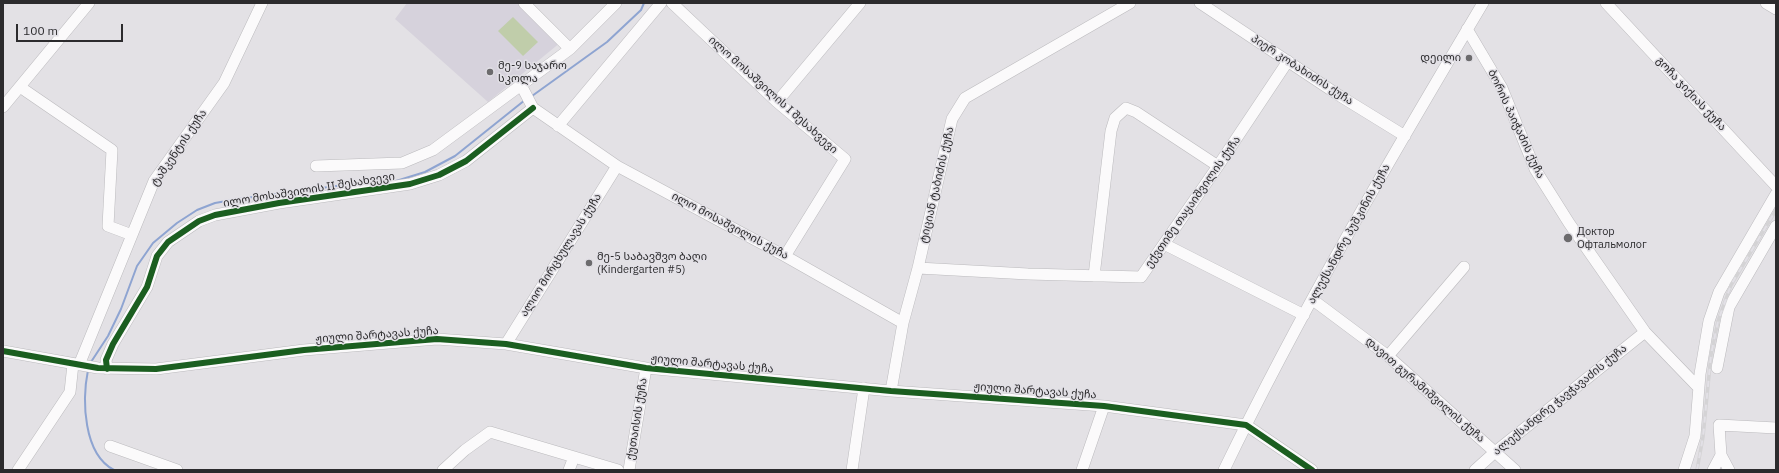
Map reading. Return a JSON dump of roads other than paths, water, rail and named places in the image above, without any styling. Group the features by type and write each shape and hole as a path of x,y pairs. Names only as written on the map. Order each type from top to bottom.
{"street":[{"path":"3,107 89,3"},
{"name":"ტაშკენტის ქუჩა","path":"18,470 70,392 76,365 154,181 224,83 262,3"},
{"path":"524,3 570,49"},
{"path":"316,166 402,163 433,150 570,49 616,3"},
{"path":"558,126 661,3"},
{"name":"ილო მოსაშვილის I შესახვევი","path":"672,3 777,102 845,159 785,256"},
{"path":"777,102 860,3"},
{"name":"ტიციან ტაბიძის ქუჩა","path":"891,391 903,323 918,268 952,119 965,98 1130,3"},
{"name":"პიერ კობახიძის ქუჩა","path":"1200,3 1405,136"},
{"name":"ალექსანდრე პუშკინის ქუჩა","path":"1224,470 1304,315 1405,136 1483,3"},
{"name":"გოჩა ჯიქიას ქუჩა","path":"1606,3 1776,186"},
{"name":"ბორის პაიჭაძის ქუჩა","path":"1467,29 1502,88 1536,169 1569,223 1645,332 1698,387"},
{"name":"ექვთიმე თაყაიშვილის ქუჩა","path":"918,268 1140,278 1218,166 1288,61"},
{"path":"520,86 532,107"},
{"path":"20,87 112,150 108,226 132,235"},
{"name":"ილო მოსაშვილის ქუჩა","path":"532,107 617,166 785,256 903,323"},
{"name":"ილო მოსაშვილის II შესახვევი","path":"102,368 113,344 147,287 157,256 168,242 199,221 215,215 279,203 410,184 439,175 466,161 532,107"},
{"path":"1094,276 1111,131 1115,118 1126,108 1136,112 1218,166"},
{"name":"ალიო მირცხულავას ქუჩა","path":"506,344 617,166"},
{"path":"1684,470 1694,436 1698,387 1709,321 1719,292 1776,194"},
{"path":"1717,368 1730,307 1776,226"},
{"path":"1164,244 1304,315"},
{"path":"1388,356 1464,267"},
{"name":"დავით გურამიშვილის ქუჩა","path":"1313,300 1388,356 1515,470"},
{"name":"ალექსანდრე ჭავჭავაძის ქუჩა","path":"1475,470 1495,452 1645,332"},
{"name":"ჟიული შარტავას ქუჩა","path":"76,365 102,368 156,369 304,350 437,340 506,344 646,368 891,391 1104,406 1246,425 1312,470"},
{"path":"3,351 76,365"},
{"name":"ქუთაისის ქუჩა","path":"629,470 646,368"},
{"path":"852,470 864,388"},
{"path":"1082,470 1104,406"},
{"path":"1729,470 1721,455 1718,425 1776,428"},
{"path":"443,470 465,450 490,432 618,470"},
{"path":"110,446 177,470"},
{"path":"1713,470 1721,455"},
{"path":"569,470 574,457"}],"waterway":[{"path":"532,96 607,42 641,10 644,3"},
{"path":"91,362 108,336 121,309 137,266 153,243 177,223 197,210 215,203 238,199 359,183 396,181 425,172 455,156 525,100"},
{"path":"88,370 85,396 87,425 96,452 104,462 114,470"}],"railway":[{"path":"1697,470 1703,437 1711,355 1718,321 1731,285 1776,210"}],"place":[{"name":"დეილი","path":"1469,58"},
{"name":"მე-9 საჯარო სკოლა","path":"490,72"},
{"name":"Доктор Офтальмолог","path":"1568,238"},
{"name":"მე-5 საბავშვო ბაღი (Kindergarten #5)","path":"589,263"}]}
